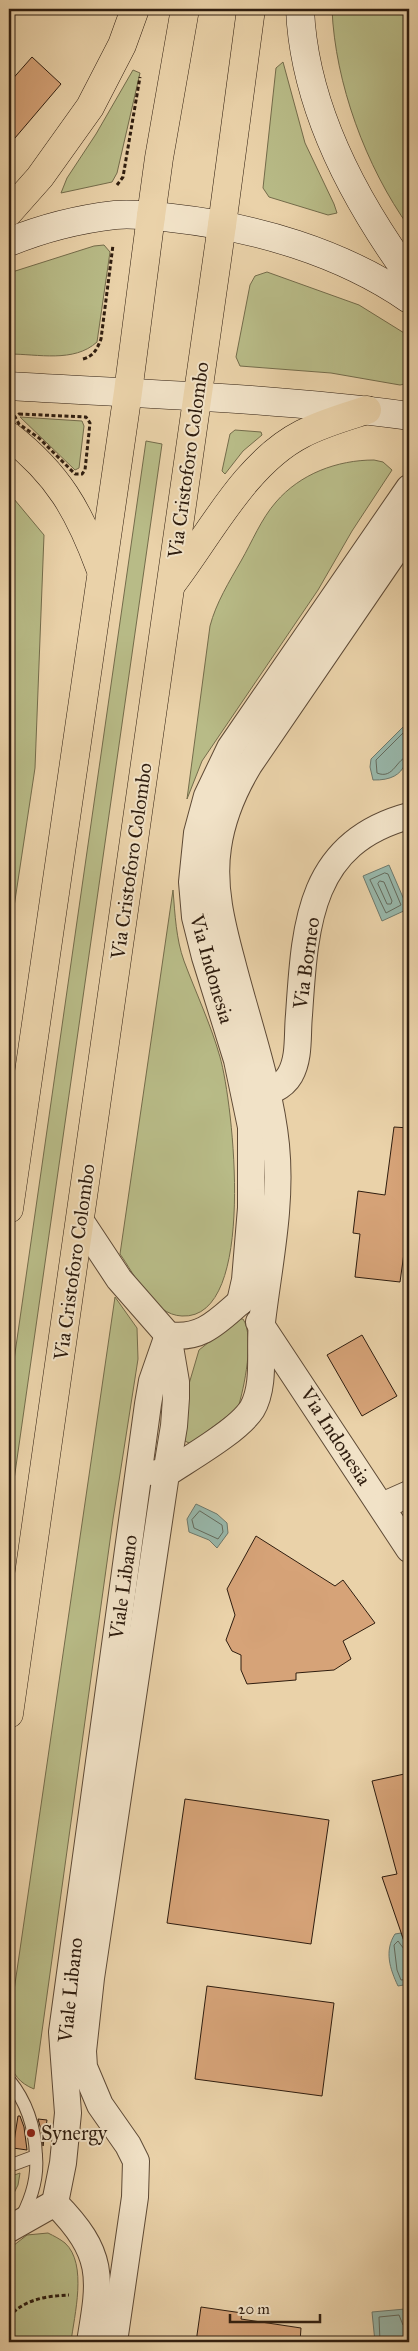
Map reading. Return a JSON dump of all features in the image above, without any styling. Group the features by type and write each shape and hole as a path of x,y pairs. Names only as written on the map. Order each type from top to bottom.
{"main road":[{"path":"9,212 40,176 90,107 122,45 134,9"},
{"path":"9,1205 128,392 159,158 185,9"},
{"name":"Via Cristoforo Colombo","path":"9,1714 222,225 251,9"},
{"path":"300,9 306,59 332,143 365,208 409,275"},
{"path":"9,242 64,226 116,214 151,216 222,225 296,245 328,256 378,279 409,299"},
{"path":"9,386 197,397 367,410 409,416"},
{"path":"170,586 238,492 256,470 275,453 302,434 367,410 409,407"},
{"path":"9,436 44,468 72,504 83,525 101,572"}],"street":[{"name":"Via Indonesia","path":"354,591 409,488"},
{"name":"Via Indonesia","path":"262,1324 276,1224 278,1172 276,1144 232,1041 205,957 195,917 192,882 197,833 207,796 226,756 354,591 409,531"},
{"name":"Via Borneo","path":"256,1096 285,1082 295,1061 303,954 311,914 323,880 344,852 364,834 409,816"},
{"name":"Via Indonesia","path":"256,1096 251,1127 251,1208 245,1280 240,1302 262,1324 409,1549"},
{"path":"80,1220 119,1279 168,1335 184,1336 201,1332 240,1302"},
{"path":"139,1469 166,1474 234,1427 250,1411 257,1395 259,1382 262,1324"},
{"name":"Viale Libano","path":"56,2204 64,2163 68,2113 63,2050 63,2016 88,1928 124,1756 119,1707 139,1469 152,1381 168,1335"},
{"name":"Viale Libano","path":"114,2342 130,2234 136,2183 136,2161 128,2145 96,2096 87,2076 83,2060 88,1928 99,1752 119,1707 166,1474 176,1405 176,1382 168,1335"},
{"path":"382,1506 409,1494"},
{"path":"99,1752 124,1756"},
{"path":"14,2225 56,2204 74,2223 90,2250 98,2282 90,2342"},
{"path":"90,2250 130,2234"}],"lane":[{"path":"9,2080 23,2099 29,2114 33,2128 36,2156 36,2179 32,2194 14,2225"},
{"path":"9,2166 36,2156"}],"path":[{"path":"112,187 119,184 123,177 141,69"},
{"path":"76,360 91,357 101,339 113,250 107,249"},
{"path":"19,414 77,417 86,417 90,423 85,470 79,475 75,474 39,438 19,424 15,417 19,414"},
{"path":"9,2317 25,2303 40,2298 77,2294"}],"green space":[{"path":"332,9 409,9 409,227 379,178 346,95 334,37"},
{"path":"283,62 305,143 337,213 328,215 269,197 263,188 276,68"},
{"path":"133,70 140,73 117,173 112,182 61,193 67,178 96,134"},
{"path":"104,245 110,252 97,342 88,349 67,355 9,354 9,273 94,246"},
{"path":"267,272 359,305 409,336 409,383 400,385 331,373 240,366 236,357 250,285 255,276"},
{"path":"20,417 82,421 84,426 79,468 75,470"},
{"path":"235,430 261,432 262,435 243,451 225,474 222,471 230,434"},
{"path":"146,441 162,444 9,1515 9,1395"},
{"path":"374,460 383,462 392,470 352,531 318,590 202,761 187,799 210,626 223,593 257,531 276,502 308,476 333,466"},
{"path":"9,493 44,535 35,768 9,940"},
{"path":"173,890 176,926 181,953 220,1057 230,1117 234,1160 234,1205 231,1248 222,1284 206,1308 182,1316 162,1309 154,1301 139,1283 120,1254"},
{"path":"115,1297 137,1328 138,1359 113,1519 34,2089 17,2078 13,2070 9,2054 9,2025"},
{"path":"238,1319 243,1319 246,1327 248,1350 243,1388 238,1408 189,1443 183,1440 189,1384 199,1350"},
{"path":"20,2173 18,2185 9,2203 9,2177"},
{"path":"48,2233 65,2243 72,2252 76,2264 78,2291 71,2342 9,2342 9,2249 27,2235"}],"water":[{"path":"406,724 409,728 409,748 401,771 385,779 373,780 370,767 371,759"},
{"path":"389,865 408,909 382,921 363,876"},
{"path":"196,1504 217,1514 227,1523 228,1533 217,1548 209,1540 189,1532 187,1519"},
{"path":"401,1933 409,1955 409,1984 398,1986 389,1960 389,1953 395,1934"},
{"path":"405,2309 409,2342 375,2342 372,2312"}],"building":[{"path":"32,57 61,84 9,145 9,83"},
{"path":"394,1127 409,1128 409,1251 405,1246 400,1282 355,1277 360,1234 353,1233 358,1191 385,1195"},
{"path":"362,1335 397,1396 362,1416 327,1355"},
{"path":"256,1536 335,1586 343,1580 375,1623 343,1641 351,1659 334,1670 296,1673 296,1680 247,1684 241,1670 241,1655 232,1651 226,1640 235,1615 227,1589"},
{"path":"409,1773 409,1943 405,1944 382,1877 397,1874 372,1781"},
{"path":"185,1799 329,1820 311,1944 167,1923"},
{"path":"207,1986 334,2003 322,2096 195,2079"},
{"path":"18,2116 20,2116 24,2127 27,2150 13,2148"},
{"path":"38,2119 47,2120 43,2146 42,2133"},
{"path":"201,2307 242,2313 241,2319 301,2328 300,2342 196,2342"}],"place":[{"name":"Synergy","path":"31,2133"}]}
